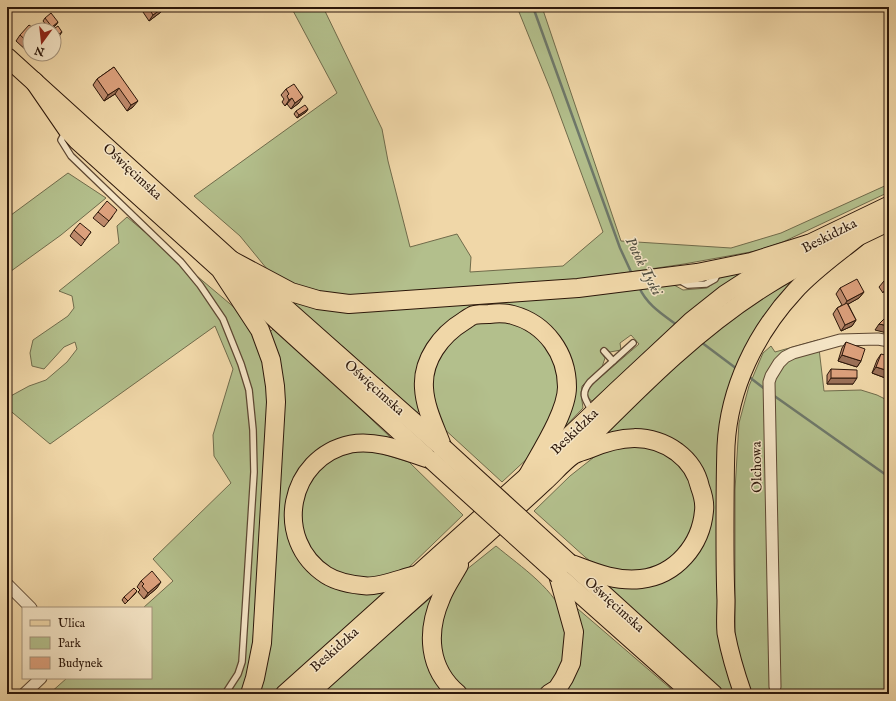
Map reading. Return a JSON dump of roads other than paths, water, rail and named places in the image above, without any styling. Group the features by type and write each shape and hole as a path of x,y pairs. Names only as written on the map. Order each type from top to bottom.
{"highway":[{"name":"Oświęcimska","path":"7,57 225,264 564,569"},
{"name":"Oświęcimska","path":"34,81 66,129 165,220 225,264"},
{"path":"225,264 291,292 318,300 349,304 578,288 672,276 720,269 750,262 808,244"},
{"path":"225,264 260,330 271,360 276,402 262,643 255,678 250,694"},
{"path":"437,454 426,404 424,387 426,369 433,351 452,328 474,315 496,313 513,315 536,325 550,337 563,360 567,388 562,411 528,475"},
{"path":"550,694 557,689 571,663 574,632 564,569 620,579 642,579 660,574 674,566 686,556 697,541 704,510 703,495 692,466 678,453 662,443 641,438 627,438 598,445 573,455"},
{"name":"Beskidzka","path":"308,694 573,455"},
{"path":"458,694 439,673 432,651 431,636 434,618 441,598 467,552"}],"main road":[{"name":"Beskidzka","path":"284,694 528,475 593,413 698,326 725,294 759,272 808,244 889,205"},
{"name":"Beskidzka","path":"698,326 815,258 889,222"},
{"path":"744,694 733,666 726,632 726,445 731,412 741,378 752,352 778,310 795,290 818,268 857,238"},
{"name":"Beskidzka","path":"573,455 628,400 679,342"},
{"path":"418,574 379,585 368,586 344,582 326,576 315,566 301,547 297,536 293,510 295,496 300,483 313,464 326,453 351,444 366,443 395,449 437,454"},
{"name":"Oświęcimska","path":"564,569 692,694"},
{"name":"Oświęcimska","path":"564,569 714,694"}],"street":[{"name":"Olchowa","path":"775,687 769,382 779,363 785,357 793,353 840,340 878,339 889,341"},
{"path":"7,584 30,607"},
{"path":"24,694 40,679"}],"lane":[{"path":"66,129 61,140 71,156 181,262 200,285 223,319 241,364 248,390 253,430 254,472 242,662 238,674 225,694"},
{"path":"593,413 584,397 585,388 633,343"},
{"path":"604,351 613,361"}],"waterway":[{"name":"Potok Tyski","path":"533,7 620,248 632,274"},
{"name":"Potok Tyski","path":"639,287 646,299 660,313 677,325"},
{"name":"Potok Tyski","path":"701,342 737,369"},
{"name":"Potok Tyski","path":"748,376 766,390"},
{"name":"Potok Tyski","path":"773,395 889,477"}]}
